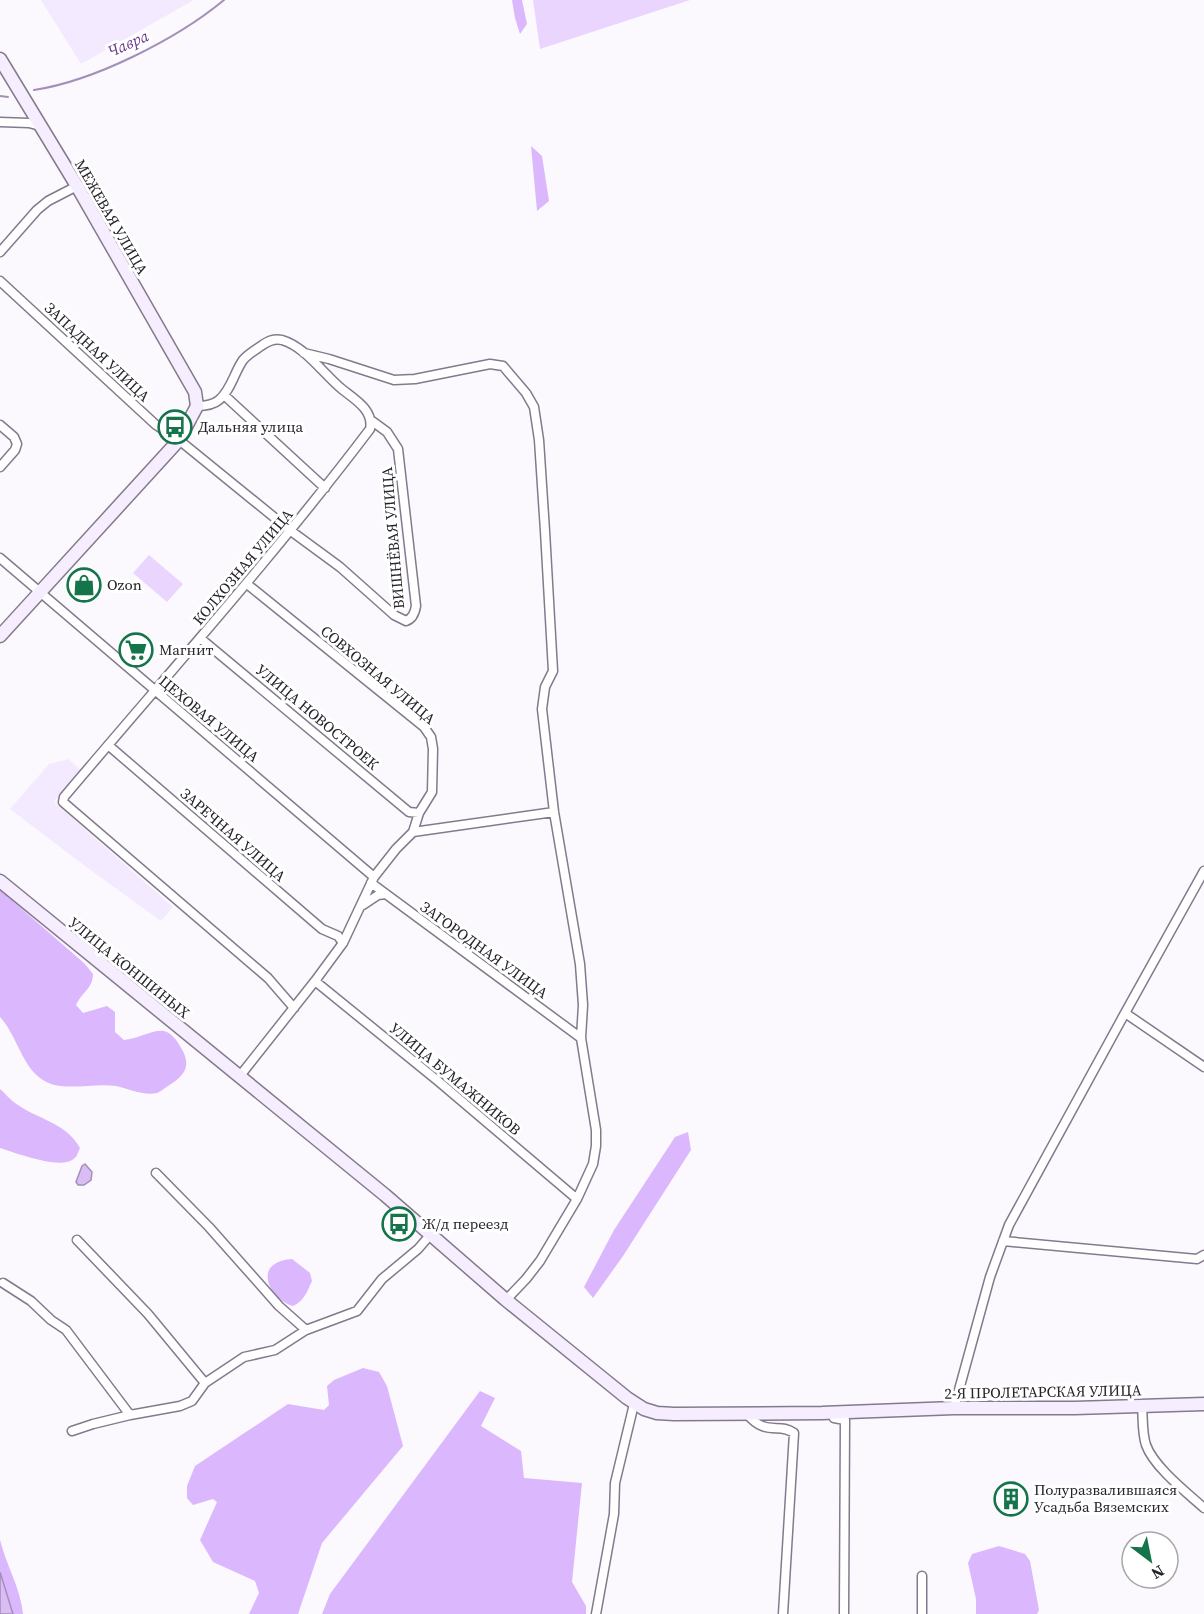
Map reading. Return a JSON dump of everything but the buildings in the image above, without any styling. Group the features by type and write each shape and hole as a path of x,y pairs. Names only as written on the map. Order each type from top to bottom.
{"main road":[{"name":"МЕЖЕВАЯ УЛИЦА","path":"0,59 77,186 195,392 197,406"},
{"path":"0,636 179,440 197,406"},
{"name":"УЛИЦА КОНШИНЫХ","path":"0,881 239,1077"},
{"path":"239,1077 634,1404"},
{"name":"2-Я ПРОЛЕТАРСКАЯ УЛИЦА","path":"634,1404 657,1413 747,1414 883,1409 1204,1404"}],"street":[{"path":"0,122 29,123 40,126"},
{"path":"0,252 37,210 48,201 77,186"},
{"name":"ЗАПАДНАЯ УЛИЦА","path":"0,281 156,425 179,440 291,531"},
{"path":"197,406 210,405 218,401 224,395 244,359 271,339 281,340 304,353 394,380 415,379 490,364 503,366 526,393 534,408 539,440 553,670 545,687 542,709 554,812 580,964 583,1005 581,1038 596,1130 596,1146 593,1164 577,1199 540,1261 506,1300"},
{"path":"304,353 329,379 367,411 371,425"},
{"path":"224,395 325,488"},
{"path":"0,425 14,437 17,444 15,450 0,467"},
{"name":"КОЛХОЗНАЯ УЛИЦА","path":"294,1008 268,978 63,802 64,797 154,690 291,531 371,425"},
{"name":"ВИШНЁВАЯ УЛИЦА","path":"291,531 340,567 394,615 402,620 409,620 416,606 398,449 387,432 371,425"},
{"name":"ЦЕХОВАЯ УЛИЦА","path":"0,558 41,591 373,880"},
{"name":"СОВХОЗНАЯ УЛИЦА","path":"239,1077 343,943 373,880 391,854 413,832 419,813 432,792 433,749 431,737 424,727 247,584"},
{"name":"УЛИЦА НОВОСТРОЕК","path":"200,638 409,812 419,813"},
{"name":"ЗАРЕЧНАЯ УЛИЦА","path":"108,745 322,929 338,936 343,943"},
{"path":"413,832 554,812"},
{"path":"954,1408 990,1277 1009,1225 1204,871"},
{"name":"ЗАГОРОДНАЯ УЛИЦА","path":"373,880 386,894 581,1038"},
{"path":"359,908 378,895 386,894"},
{"name":"УЛИЦА БУМАЖНИКОВ","path":"315,981 438,1081 577,1199"},
{"path":"1125,1012 1204,1067"},
{"path":"156,1173 209,1227 279,1306 306,1330"},
{"path":"72,1431 130,1414 180,1406 192,1401 205,1383 244,1357 275,1350 306,1330 357,1311 382,1279 409,1257 431,1234"},
{"path":"77,1240 148,1314 205,1383"},
{"path":"1003,1241 1197,1258 1204,1255"},
{"path":"3,1283 31,1301 51,1320 66,1330 130,1414"},
{"path":"596,1614 614,1514 615,1482 634,1404"},
{"path":"1142,1406 1146,1443 1151,1454 1164,1470 1204,1508"},
{"path":"822,1413 830,1418 845,1420 844,1614"},
{"path":"747,1414 766,1429 790,1430 794,1433 783,1614"},
{"path":"922,1576 922,1614"}],"shaded area":[{"path":"41,0 194,0 81,64"},
{"path":"512,0 522,0 527,24 520,34 515,18"},
{"path":"533,0 690,0 540,49"},
{"path":"531,146 542,156 549,201 537,211"},
{"path":"149,555 183,584 167,602 133,573"},
{"path":"69,759 81,771 54,802 173,907 161,921 10,809 49,764"},
{"path":"0,890 84,963 93,974 89,987 76,1005 83,1013 107,1006 115,1012 115,1032 124,1040 155,1031 169,1033 179,1044 186,1059 185,1069 179,1078 158,1092 147,1094 107,1085 67,1087 48,1083 34,1072 0,1017"},
{"path":"0,1089 15,1103 68,1133 80,1148 75,1158 57,1163 0,1148"},
{"path":"688,1132 691,1150 623,1256 593,1298 584,1287 614,1230 675,1137"},
{"path":"85,1164 92,1172 91,1180 84,1185 78,1185 76,1182"},
{"path":"292,1259 310,1273 312,1281 303,1299 293,1306 277,1296 268,1281 271,1267 279,1262"},
{"path":"363,1368 379,1372 387,1386 403,1446 322,1543 298,1614 249,1614 259,1593 255,1581 213,1562 200,1540 217,1502 213,1499 193,1505 187,1498 187,1486 195,1466 288,1404 324,1410 329,1405 327,1386 334,1380"},
{"path":"480,1391 495,1398 481,1426 521,1451 524,1478 582,1483 572,1582 586,1606 586,1614 322,1614 330,1594"},
{"path":"0,1540 19,1595 23,1614 13,1614 0,1572"},
{"path":"999,1546 1025,1554 1030,1561 1039,1610 1037,1614 976,1614 976,1599 968,1563 972,1554"},
{"path":"0,1572 13,1614 0,1614"}],"waterway":[{"name":"Чавра","path":"34,90 82,78 134,56 183,29 224,0"},
{"name":"Чавра","path":"0,96 8,97"}],"place":[{"name":"Дальняя улица","path":"175,427"},
{"name":"Ozon","path":"84,585"},
{"name":"Магнит","path":"136,650"},
{"name":"Ж/д переезд","path":"399,1224"},
{"name":"Полуразвалившаяся Усадьба Вяземских","path":"1011,1499"}]}
